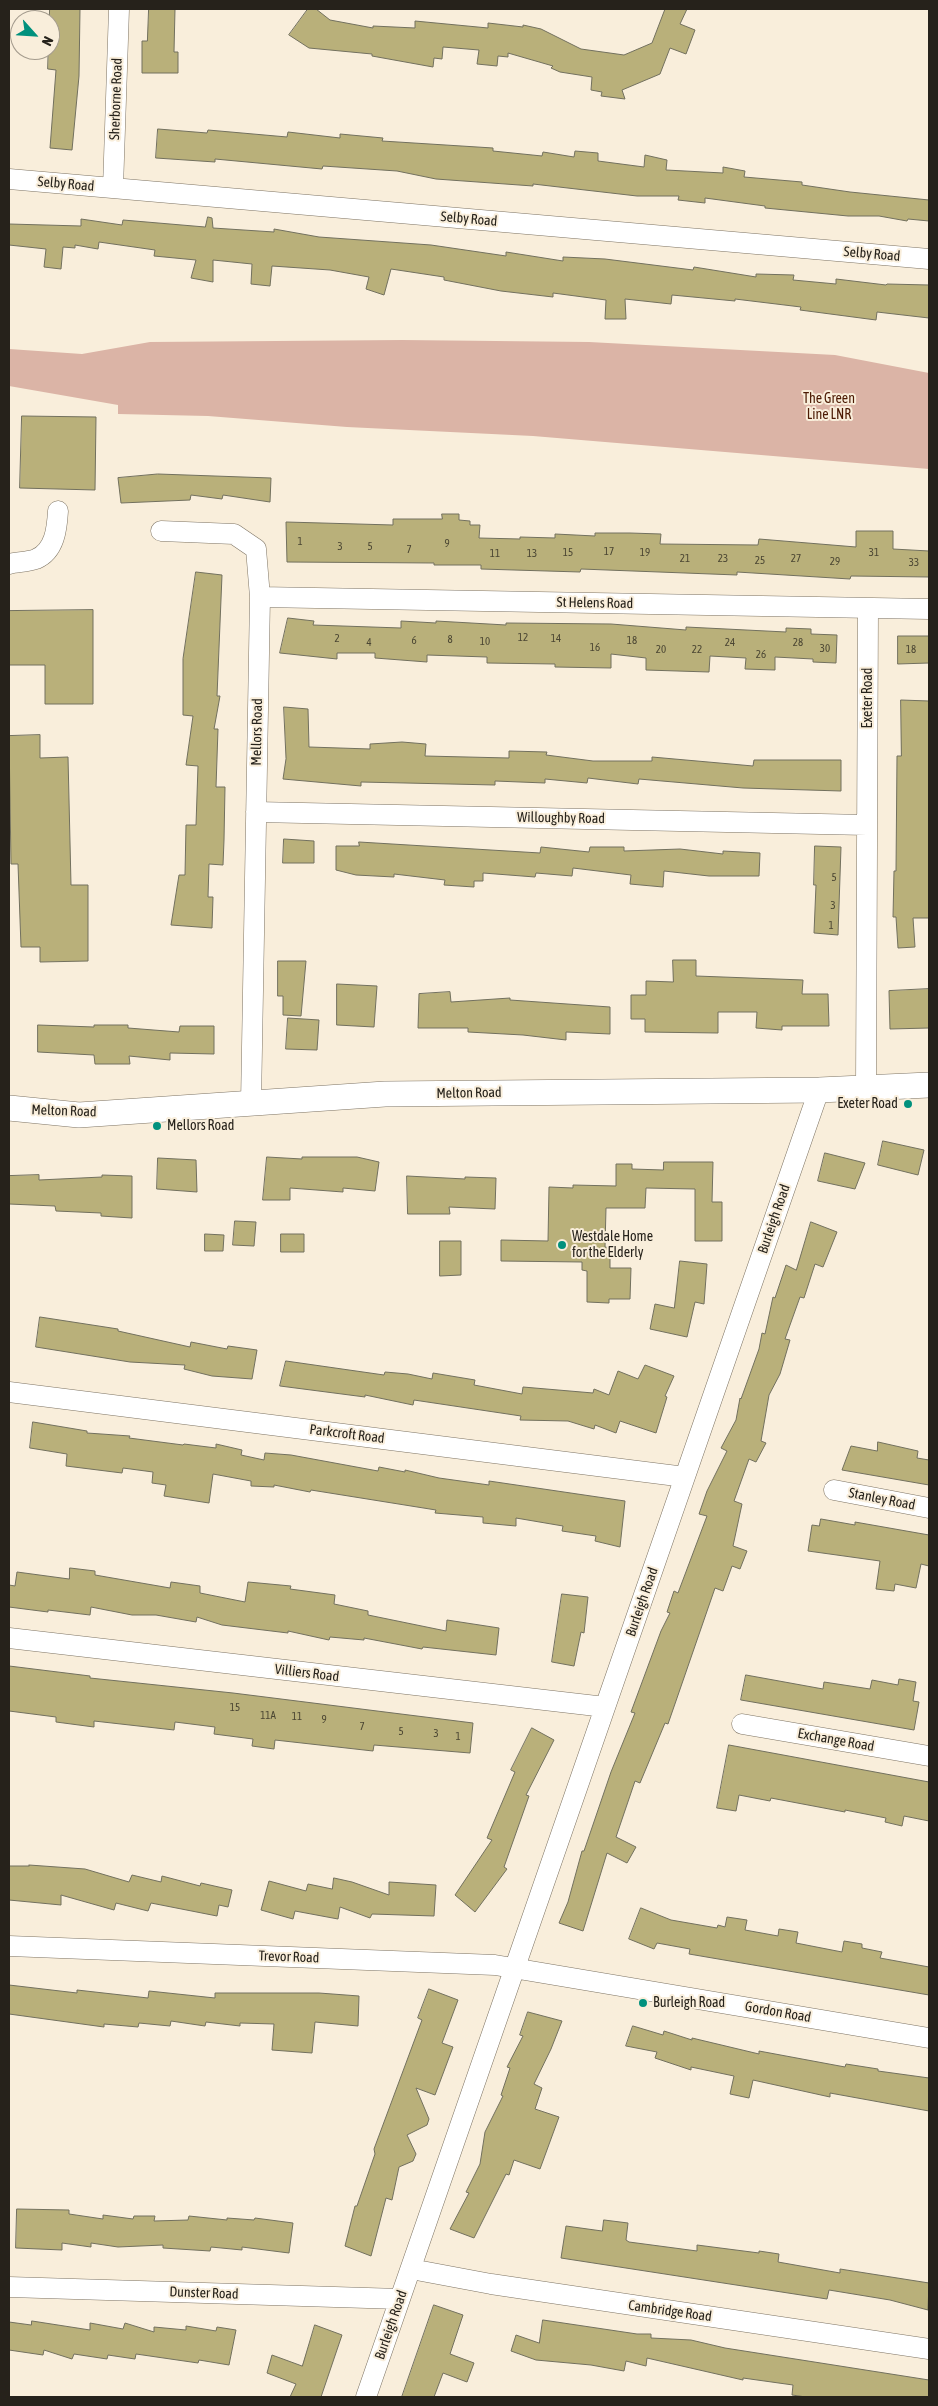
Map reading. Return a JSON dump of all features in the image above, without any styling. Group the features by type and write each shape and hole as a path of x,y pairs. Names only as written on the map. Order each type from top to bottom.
{"main road":[{"name":"Melton Road","path":"9,1108 79,1114 425,1093 819,1090 929,1084"}],"street":[{"name":"Sherborne Road","path":"113,188 119,9"},
{"name":"Selby Road","path":"9,179 929,259"},
{"path":"9,564 37,559 49,549 57,531 58,511"},
{"name":"Mellors Road","path":"161,531 234,534 256,549 260,597 251,1103"},
{"name":"St Helens Road","path":"260,597 929,609"},
{"name":"Exeter Road","path":"866,1088 868,608"},
{"name":"Willoughby Road","path":"256,812 867,824"},
{"name":"Burleigh Road","path":"366,2397 819,1090"},
{"name":"Parkcroft Road","path":"9,1392 685,1477"},
{"name":"Stanley Road","path":"834,1490 929,1508"},
{"name":"Villiers Road","path":"9,1638 605,1707"},
{"name":"Exchange Road","path":"742,1724 929,1756"},
{"name":"Trevor Road","path":"9,1946 515,1967 568,1977"},
{"name":"Gordon Road","path":"568,1977 929,2038"},
{"name":"Cambridge Road","path":"410,2269 490,2284 929,2349"},
{"name":"Dunster Road","path":"9,2287 400,2299"}],"green space":[{"name":"The Green Line LNR","path":"402,340 589,342 835,355 929,373 929,469 533,436 347,427 208,416 118,414 118,405 9,386 9,349 82,354 150,342"}],"building":[{"path":"80,9 79,76 72,150 50,148 56,70 48,69 48,60 60,60 60,10 50,10"},
{"path":"149,9 175,9 174,52 178,52 178,73 142,73 142,41 147,41"},
{"path":"308,9 316,9 330,20 373,28 373,26 415,28 415,21 488,28 488,23 523,27 523,25 541,29 581,49 624,55 652,43 665,9 687,9 680,24 695,30 686,54 670,48 660,74 622,90 625,99 601,96 602,92 591,90 592,77 560,72 551,68 553,66 508,53 508,57 498,56 497,66 477,64 479,50 443,47 442,59 434,58 433,67 372,56 372,54 309,48 289,35"},
{"path":"158,129 207,133 208,130 287,137 288,132 340,138 340,134 383,138 382,141 493,148 493,151 542,156 543,152 574,157 575,151 598,153 598,161 644,167 645,155 667,160 666,170 723,173 723,167 745,171 744,177 802,182 802,185 850,192 929,200 929,221 908,219 907,221 879,216 848,216 765,208 765,206 705,198 705,203 678,200 679,196 637,196 533,184 533,186 436,179 397,171 323,166 322,169 215,159 215,162 156,158"},
{"path":"208,217 212,218 213,228 274,232 274,229 319,237 431,245 506,256 506,252 563,261 563,257 605,259 693,270 694,267 756,277 756,274 794,275 793,280 836,284 836,279 886,285 929,285 929,318 877,312 876,320 800,310 801,307 735,299 735,301 672,295 671,304 625,299 626,319 605,319 606,300 553,293 553,297 501,291 444,280 444,277 391,269 384,295 366,289 369,277 330,270 272,266 270,286 251,284 252,264 213,260 213,282 191,278 196,260 154,256 155,250 99,242 98,249 75,245 75,248 63,247 61,269 44,267 46,249 9,245 9,224 81,226 81,219 122,225 123,220 205,227"},
{"path":"22,416 96,417 95,490 20,488"},
{"path":"158,474 271,478 270,502 223,495 222,499 191,495 190,500 121,503 118,478"},
{"path":"442,514 459,514 459,520 470,521 470,525 480,525 479,538 555,538 555,534 595,536 595,533 630,533 661,534 660,544 758,545 759,539 856,547 856,531 893,531 893,549 929,551 929,577 851,576 850,579 737,572 737,575 581,569 580,572 481,569 481,565 434,565 434,563 287,562 286,522 393,525 393,519 442,519"},
{"path":"196,572 222,575 217,696 220,696 214,729 218,729 216,787 225,787 224,840 223,865 209,864 208,897 213,897 212,928 171,925 179,875 185,875 186,825 196,825 198,766 186,765 193,716 183,715 183,659"},
{"path":"93,610 93,704 45,704 45,665 9,665 9,611"},
{"path":"288,618 314,621 313,625 401,628 401,621 436,623 436,621 506,625 506,623 611,624 686,630 686,627 786,632 786,628 811,629 811,634 837,635 836,663 813,662 813,659 775,657 775,670 745,669 746,658 710,656 709,672 646,670 646,658 611,654 611,668 555,667 555,664 487,663 487,657 427,655 427,662 375,658 375,653 337,653 337,659 280,653"},
{"path":"898,636 929,636 929,663 898,664"},
{"path":"901,700 929,701 929,918 913,918 915,947 898,948 896,917 893,917 894,871 896,871 897,756 901,756"},
{"path":"284,707 308,709 309,747 370,749 370,744 402,742 426,744 425,756 509,758 509,751 547,752 546,755 593,761 652,761 652,757 753,766 754,760 841,760 841,791 743,788 639,779 638,784 588,778 587,783 545,779 545,783 495,781 495,785 361,782 361,786 283,779 286,759"},
{"path":"40,735 40,758 68,757 71,885 88,885 88,961 40,962 40,947 21,947 18,864 11,864 9,736"},
{"path":"284,839 314,841 314,863 283,863"},
{"path":"359,842 540,853 541,847 589,852 590,847 624,847 624,851 680,849 723,854 723,851 760,853 759,876 709,876 664,871 663,887 630,884 631,875 573,868 572,876 536,873 535,877 483,873 483,881 474,881 474,887 444,885 445,880 394,874 394,877 356,875 336,870 336,846 359,846"},
{"path":"815,846 841,847 838,935 814,933"},
{"path":"673,960 696,960 696,976 803,980 802,994 828,994 829,1026 782,1026 782,1030 756,1028 757,1012 718,1012 718,1033 645,1032 645,1019 631,1019 631,995 646,995 646,981 673,982"},
{"path":"278,961 306,961 301,1016 283,1015 283,996 278,996"},
{"path":"337,984 377,986 374,1027 337,1025"},
{"path":"929,989 929,1028 890,1029 889,991"},
{"path":"450,992 451,1002 510,998 510,1000 610,1007 610,1034 566,1032 566,1040 468,1032 468,1028 418,1028 419,994"},
{"path":"288,1018 319,1020 317,1050 286,1049"},
{"path":"38,1025 94,1027 94,1025 128,1025 128,1028 179,1032 180,1026 214,1026 214,1054 170,1053 170,1060 129,1056 130,1064 95,1064 94,1055 38,1052"},
{"path":"883,1141 924,1150 918,1175 878,1165"},
{"path":"825,1153 865,1163 855,1189 818,1181"},
{"path":"267,1157 302,1159 302,1157 357,1157 379,1162 375,1191 343,1188 343,1192 290,1188 290,1200 263,1200"},
{"path":"158,1158 196,1160 197,1192 157,1189"},
{"path":"664,1162 713,1162 712,1202 722,1202 722,1241 695,1241 695,1189 646,1188 645,1208 606,1208 605,1247 610,1248 610,1268 631,1268 630,1299 609,1299 609,1303 587,1302 587,1271 582,1270 582,1262 501,1261 501,1240 548,1241 549,1187 573,1188 573,1185 616,1186 616,1164 632,1164 632,1169 663,1170"},
{"path":"39,1175 39,1180 102,1177 102,1175 132,1176 132,1218 101,1216 101,1213 56,1211 55,1206 9,1204 9,1176"},
{"path":"407,1176 465,1179 465,1177 496,1178 495,1209 449,1207 450,1214 408,1214"},
{"path":"235,1221 256,1222 254,1246 233,1245"},
{"path":"811,1222 837,1232 823,1267 815,1264 804,1298 800,1297 785,1339 790,1340 780,1374 769,1395 761,1441 766,1443 756,1462 749,1459 734,1501 742,1504 733,1546 747,1551 740,1569 732,1566 723,1591 715,1588 668,1724 665,1723 640,1783 635,1781 616,1837 636,1847 627,1863 607,1853 583,1931 559,1923 568,1902 582,1851 584,1851 611,1772 635,1713 631,1712 661,1631 670,1613 667,1612 674,1591 678,1593 707,1516 699,1514 707,1491 727,1451 721,1448 736,1420 740,1398 759,1349 762,1333 765,1334 773,1297 775,1298 786,1265 796,1270"},
{"path":"205,1234 224,1235 223,1251 205,1251"},
{"path":"281,1234 304,1234 304,1252 281,1252"},
{"path":"440,1241 461,1241 461,1275 440,1276"},
{"path":"680,1261 707,1264 704,1304 695,1302 687,1337 650,1329 655,1304 674,1308"},
{"path":"40,1317 118,1329 118,1331 190,1347 191,1342 227,1349 228,1346 257,1350 252,1379 212,1376 184,1369 185,1365 130,1362 36,1347"},
{"path":"286,1361 384,1375 385,1372 408,1374 432,1379 433,1373 475,1380 474,1385 522,1394 523,1387 593,1393 594,1389 609,1395 618,1371 638,1379 645,1365 674,1376 665,1396 667,1397 656,1433 620,1421 616,1433 595,1425 594,1429 568,1421 520,1420 521,1416 414,1400 413,1405 365,1395 365,1397 280,1386"},
{"path":"33,1422 87,1431 87,1433 130,1436 129,1438 183,1445 216,1448 216,1444 242,1450 241,1455 264,1460 265,1453 291,1455 378,1471 379,1467 405,1472 405,1470 439,1478 489,1485 489,1481 625,1501 620,1547 595,1541 596,1536 562,1531 563,1526 516,1518 516,1526 483,1523 483,1517 435,1513 436,1510 274,1485 274,1487 251,1486 251,1481 213,1474 209,1503 164,1496 166,1485 152,1483 153,1472 123,1468 122,1473 66,1466 67,1454 30,1448"},
{"path":"878,1442 918,1451 917,1458 929,1460 929,1485 842,1470 851,1446 877,1451"},
{"path":"821,1519 855,1525 855,1522 929,1535 929,1566 921,1564 916,1588 895,1584 894,1591 876,1589 880,1561 808,1551 812,1525 819,1526"},
{"path":"70,1568 95,1571 95,1575 170,1588 171,1582 200,1586 200,1593 245,1602 248,1582 291,1586 290,1589 335,1595 334,1604 368,1611 368,1615 446,1631 447,1620 499,1628 496,1655 423,1647 422,1649 364,1638 364,1640 330,1637 329,1640 288,1631 288,1633 222,1625 197,1617 196,1622 156,1615 132,1615 91,1607 90,1615 9,1607 9,1585 15,1586 17,1572 69,1579"},
{"path":"562,1594 588,1597 584,1633 581,1632 574,1666 552,1662"},
{"path":"9,1666 90,1676 90,1678 233,1693 473,1723 470,1753 374,1745 373,1751 275,1740 274,1749 252,1746 253,1739 214,1734 215,1727 175,1722 174,1730 94,1721 94,1727 56,1722 56,1717 9,1711"},
{"path":"746,1675 823,1689 824,1682 870,1689 872,1680 898,1685 899,1679 916,1682 913,1701 919,1702 914,1730 741,1700"},
{"path":"532,1728 554,1740 526,1795 529,1796 504,1867 507,1869 475,1912 455,1895 492,1840 487,1838 515,1772 511,1770"},
{"path":"729,1745 929,1782 929,1821 904,1816 902,1826 885,1822 886,1818 845,1810 845,1812 771,1798 770,1801 739,1795 736,1811 717,1808"},
{"path":"29,1865 85,1869 129,1882 132,1875 161,1882 162,1876 200,1886 201,1883 232,1890 228,1907 219,1905 217,1916 151,1903 148,1911 116,1903 114,1910 61,1895 61,1905 9,1900 9,1866"},
{"path":"334,1878 389,1895 389,1882 436,1885 434,1916 372,1914 370,1918 340,1907 338,1919 295,1911 293,1919 261,1910 269,1881 306,1891 308,1884 332,1889"},
{"path":"641,1908 671,1920 717,1928 718,1925 725,1927 727,1917 747,1920 745,1930 778,1936 779,1929 798,1932 796,1943 842,1952 844,1941 862,1944 862,1948 882,1952 880,1958 929,1967 929,1995 689,1954 690,1949 657,1943 654,1949 629,1939"},
{"path":"9,1985 77,1993 77,1990 148,1998 149,1991 215,1998 215,1993 319,1993 359,1996 358,2026 315,2022 312,2053 272,2050 274,2024 240,2023 240,2026 206,2022 205,2026 171,2021 170,2026 139,2023 138,2027 104,2024 104,2027 9,2014"},
{"path":"429,1989 458,2000 442,2043 453,2047 435,2095 416,2088 429,2119 427,2125 407,2135 416,2154 413,2161 399,2167 392,2200 386,2198 371,2256 345,2246 355,2206 357,2206 375,2154 374,2149 422,2020 418,2018"},
{"path":"528,2012 562,2021 534,2084 542,2088 535,2109 559,2117 540,2169 514,2160 509,2175 506,2174 474,2238 450,2229 469,2193 466,2192 480,2164 485,2132 503,2096 501,2095 510,2068 507,2067 523,2036 520,2035"},
{"path":"633,2026 663,2035 664,2031 692,2040 692,2038 759,2054 759,2051 845,2067 846,2064 878,2069 878,2071 929,2078 929,2111 830,2093 830,2097 753,2080 749,2098 730,2094 734,2076 691,2067 691,2070 655,2058 657,2052 626,2046"},
{"path":"17,2209 69,2210 69,2214 103,2219 103,2215 133,2219 134,2216 155,2216 154,2221 188,2220 189,2216 227,2220 227,2218 254,2220 255,2218 293,2223 289,2253 242,2247 242,2250 211,2247 210,2251 163,2248 163,2245 118,2247 91,2243 91,2247 62,2243 62,2250 16,2248"},
{"path":"604,2220 628,2223 626,2240 629,2242 697,2251 697,2245 759,2253 759,2251 779,2254 778,2262 840,2273 840,2269 929,2283 928,2310 890,2300 829,2290 827,2299 561,2258 566,2226 602,2231"},
{"path":"434,2305 463,2315 450,2354 474,2363 467,2382 443,2373 434,2397 402,2397"},
{"path":"543,2320 637,2334 651,2334 651,2338 691,2340 725,2348 929,2380 929,2397 806,2397 792,2395 793,2385 743,2378 743,2380 647,2358 646,2366 626,2361 624,2371 591,2365 536,2360 511,2351 516,2335 539,2343"},
{"path":"32,2321 90,2330 90,2323 123,2329 125,2323 154,2332 154,2327 186,2330 186,2326 216,2331 217,2327 236,2330 229,2365 199,2360 198,2363 136,2354 135,2359 108,2355 107,2359 74,2354 72,2359 44,2350 43,2355 9,2350 9,2322 31,2325"},
{"path":"315,2325 342,2335 321,2397 290,2397 296,2384 267,2373 272,2355 302,2366"}],"place":[{"name":"Exeter Road","path":"908,1104"},
{"name":"Mellors Road","path":"157,1126"},
{"name":"Westdale Home for the Elderly","path":"562,1245"},
{"name":"Burleigh Road","path":"643,2003"}]}
